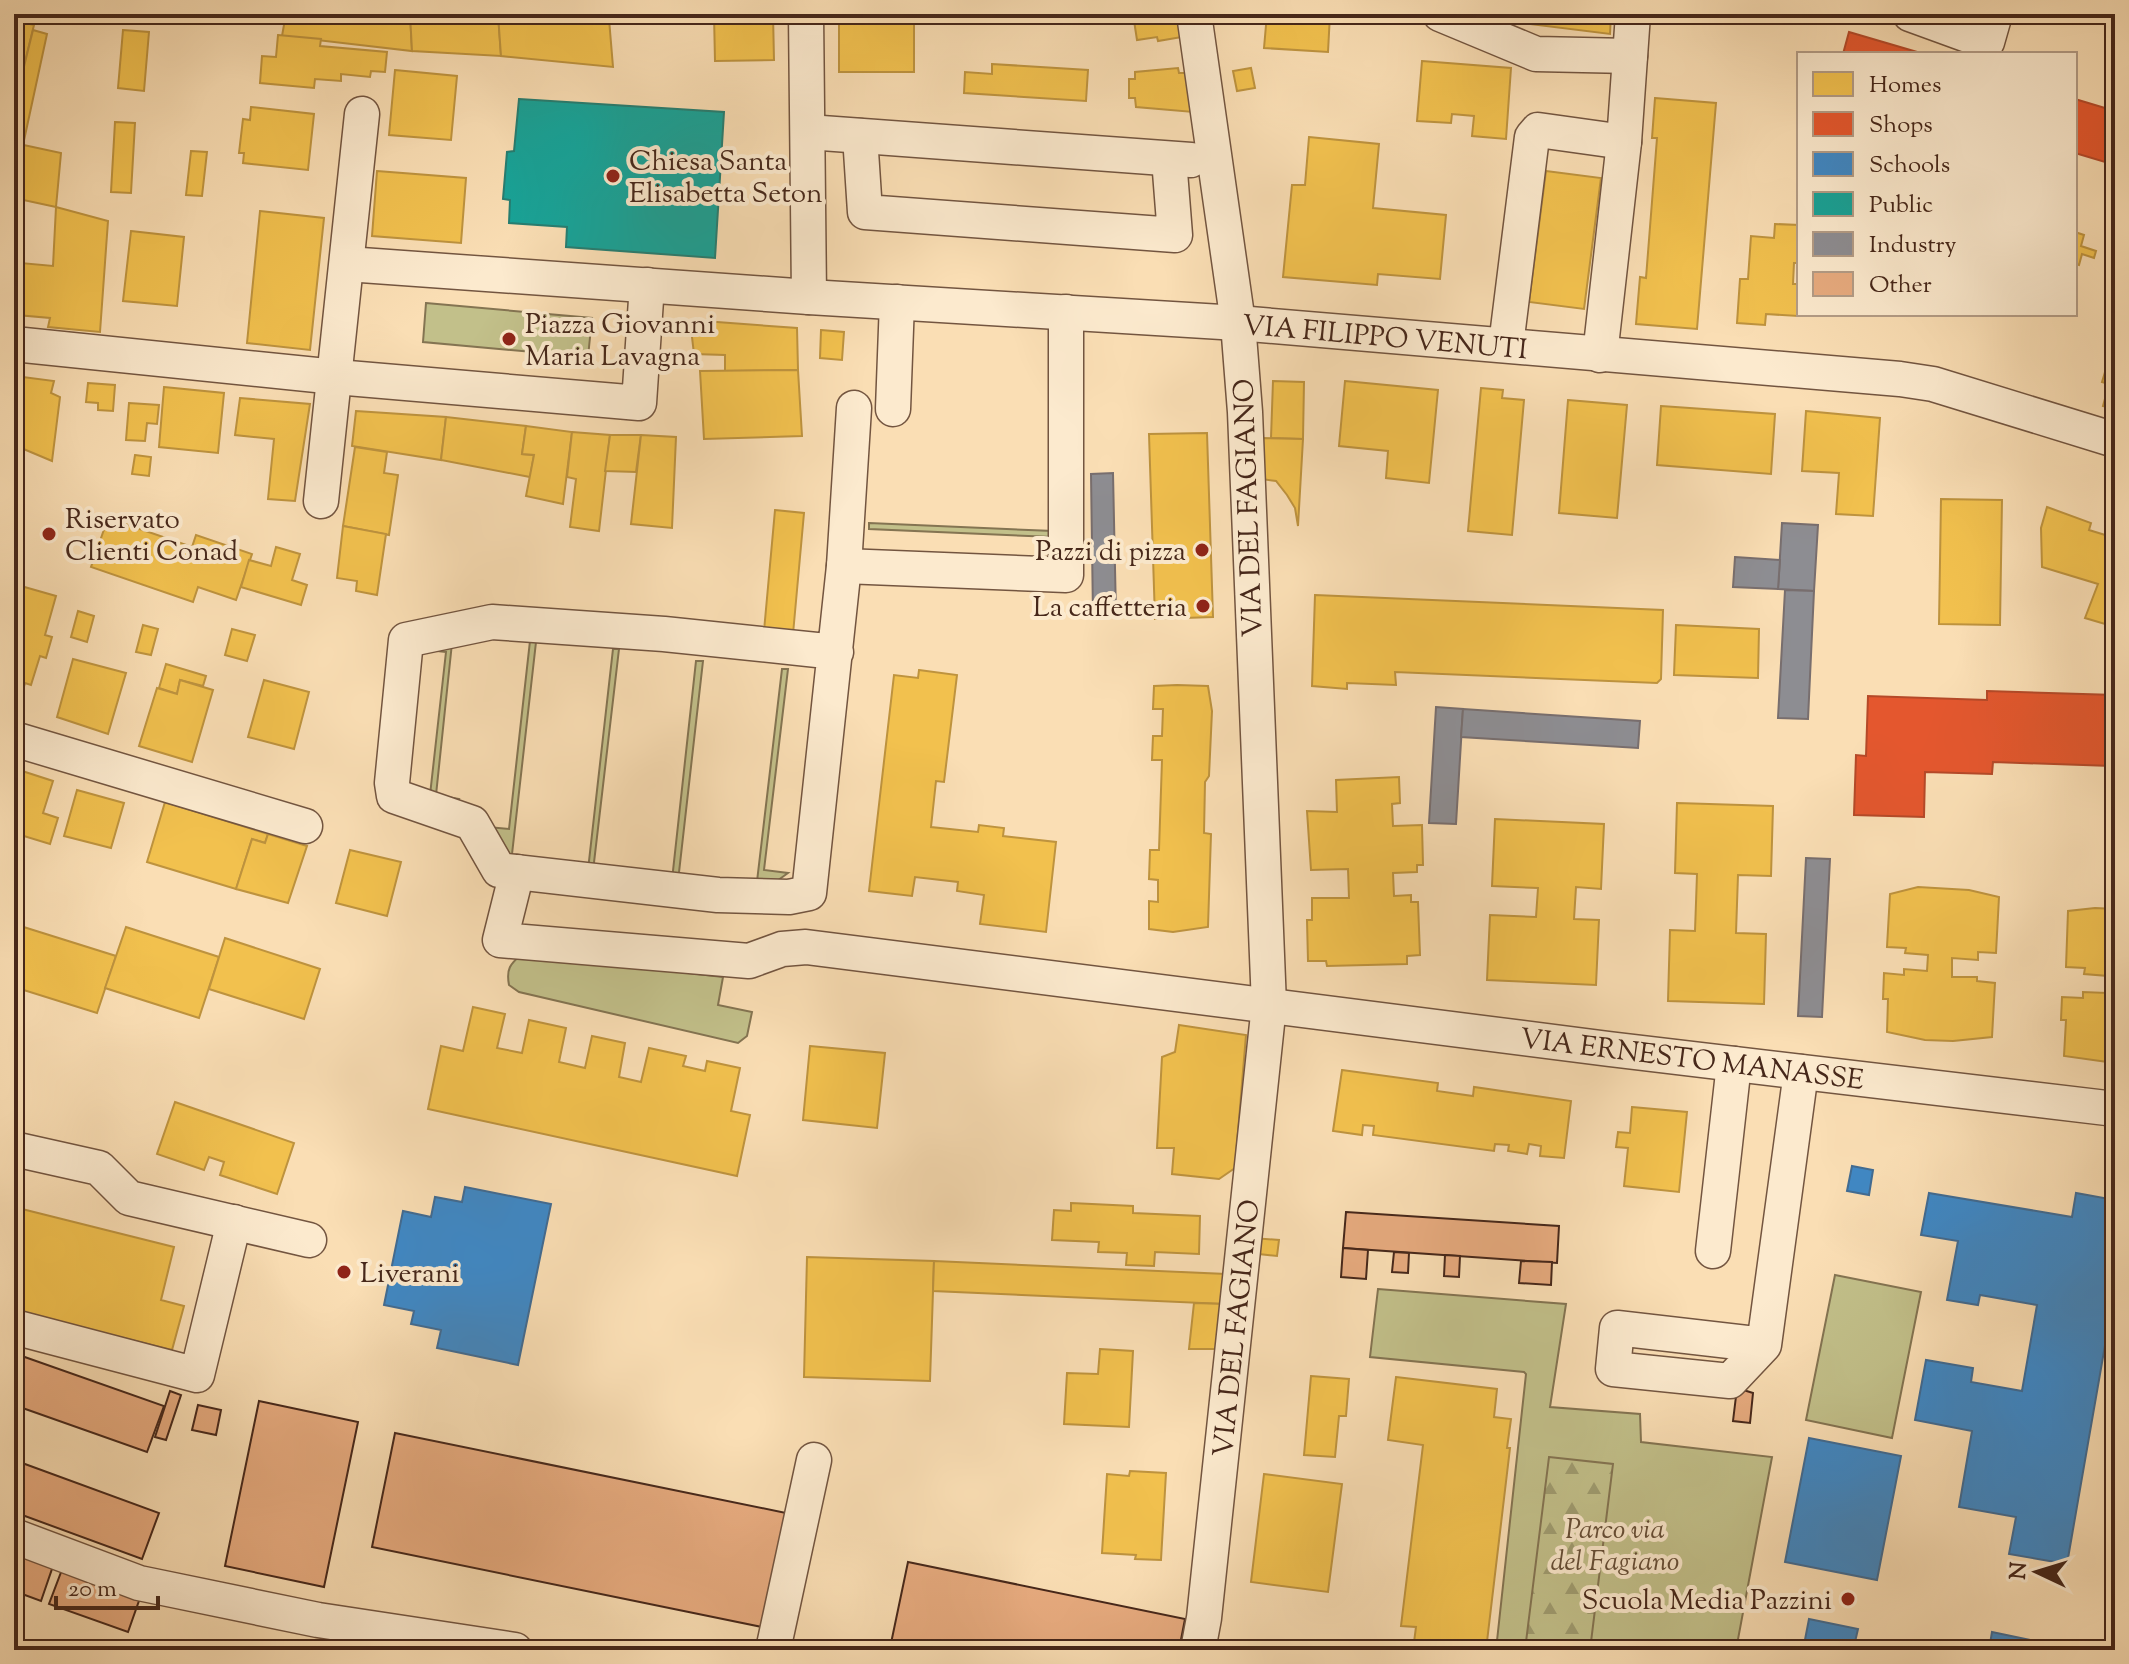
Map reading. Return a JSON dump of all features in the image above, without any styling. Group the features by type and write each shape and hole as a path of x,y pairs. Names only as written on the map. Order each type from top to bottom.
{"street":[{"path":"806,14 809,297"},
{"name":"VIA DEL FAGIANO","path":"1194,14 1238,323 1230,413 1242,674 1270,746 1250,947 1269,1005 1209,1629"},
{"path":"1440,14 1536,54 1630,56"},
{"path":"1600,355 1624,142 1633,14"},
{"path":"1910,14 1987,42 1995,14"},
{"path":"321,501 362,114"},
{"path":"1506,345 1532,137 1538,130 1624,142"},
{"path":"808,132 1215,162"},
{"path":"860,136 865,212 1175,235 1169,159"},
{"path":"14,344 336,377 639,403 647,285 347,264"},
{"name":"VIA FILIPPO VENUTI","path":"647,285 1238,323 1801,370 1933,384 2115,440"},
{"path":"893,409 897,302"},
{"path":"844,566 1066,575 1066,312"},
{"path":"836,652 664,634 492,622 406,640 392,783 394,796 472,823 499,870 718,895 789,897 809,893 836,652 844,566 854,408"},
{"path":"14,739 305,826"},
{"path":"517,872 500,940 749,961 782,949 806,947 1269,1005"},
{"name":"VIA ERNESTO MANASSE","path":"1269,1005 2115,1109"},
{"path":"1713,1251 1734,1064"},
{"path":"1764,1345 1801,1072"},
{"path":"14,1149 99,1168 129,1198 231,1234 309,1240"},
{"path":"14,1327 197,1375 231,1234"},
{"path":"773,1650 814,1460"},
{"path":"14,1536 139,1583 431,1644 515,1650"}],"green space":[{"path":"426,303 592,318 588,357 423,342"},
{"path":"869,523 1053,531 1053,537 869,529"},
{"path":"530,641 536,642 511,863 487,827 509,829"},
{"path":"452,643 436,795 458,801 430,795 446,652 428,650"},
{"path":"613,649 619,649 593,871 588,870"},
{"path":"696,661 703,661 678,881 672,880"},
{"path":"782,669 788,669 764,870 788,873 763,891 756,890"},
{"path":"522,954 723,977 718,1005 752,1012 747,1036 738,1043 519,992 509,985 508,975 512,964"},
{"path":"1835,1275 1921,1292 1892,1438 1806,1420"},
{"name":"Parco via del Fagiano","path":"1378,1289 1566,1304 1550,1407 1640,1414 1641,1442 1772,1457 1736,1650 1496,1650 1526,1374 1370,1357"},
{"path":"1549,1457 1613,1464 1590,1650 1525,1650"}],"building: Homes":[{"path":"286,14 410,14 412,51 282,36"},
{"path":"410,14 498,14 501,56 412,51"},
{"path":"498,14 553,14 609,19 613,67 501,56"},
{"path":"714,14 773,14 774,60 715,61"},
{"path":"839,14 914,14 914,72 839,72"},
{"path":"1133,14 1179,14 1182,37 1137,40"},
{"path":"1267,14 1330,14 1328,52 1264,48"},
{"path":"1514,14 1611,14 1610,34 1513,22"},
{"path":"14,20 34,25 14,107"},
{"path":"33,30 47,34 23,145 14,143 14,107"},
{"path":"123,30 149,32 144,91 118,88"},
{"path":"278,35 321,39 320,46 387,52 385,72 371,71 370,77 341,74 341,81 315,79 314,88 260,83 262,56 276,57"},
{"path":"1422,61 1511,68 1506,139 1472,136 1474,116 1452,114 1451,123 1417,121"},
{"path":"992,64 1088,70 1086,101 964,93 965,72 992,74"},
{"path":"1178,68 1179,73 1189,73 1193,112 1136,107 1135,98 1129,98 1129,79 1135,79 1135,72"},
{"path":"1251,68 1255,88 1237,91 1233,71"},
{"path":"395,70 457,76 451,140 389,135"},
{"path":"1655,98 1716,103 1697,329 1636,324 1640,277 1646,278 1657,138 1652,138"},
{"path":"251,107 314,114 308,170 243,163 244,153 239,153 243,119 250,120"},
{"path":"115,122 135,123 131,193 111,192"},
{"path":"1309,137 1379,144 1373,208 1446,215 1440,279 1378,274 1377,285 1283,277 1292,185 1305,185"},
{"path":"19,144 61,153 56,207 14,198 14,165"},
{"path":"191,151 207,152 202,196 186,195"},
{"path":"377,171 466,178 461,243 372,236"},
{"path":"1546,171 1601,178 1584,309 1529,302"},
{"path":"56,207 108,221 100,332 48,327 50,318 17,315 21,263 53,266"},
{"path":"260,211 324,218 310,350 247,343"},
{"path":"1775,224 1797,225 1797,263 1794,263 1793,284 1797,284 1797,316 1766,314 1765,325 1737,323 1740,279 1748,279 1751,236 1774,238"},
{"path":"131,231 184,237 177,306 123,301"},
{"path":"2077,233 2084,235 2081,246 2096,251 2094,258 2082,254 2079,265"},
{"path":"690,320 797,328 798,370 725,371 725,355 694,354"},
{"path":"821,330 844,332 842,360 820,358"},
{"path":"2115,339 2115,409 2103,406 2109,384 2102,382"},
{"path":"798,370 802,436 704,439 700,371"},
{"path":"15,376 54,381 51,393 60,397 52,461 14,445"},
{"path":"1273,381 1304,382 1303,439 1271,438"},
{"path":"1345,381 1438,390 1429,483 1386,478 1388,451 1339,446"},
{"path":"88,383 115,385 113,411 98,410 98,403 86,402"},
{"path":"164,387 224,393 218,453 159,447"},
{"path":"1481,388 1503,390 1502,398 1524,400 1512,535 1468,531"},
{"path":"240,398 310,404 295,501 268,499 274,439 235,435"},
{"path":"1568,400 1627,405 1617,518 1559,513"},
{"path":"129,403 159,405 157,424 147,423 145,441 126,440"},
{"path":"1661,406 1775,414 1771,474 1657,465"},
{"path":"356,411 446,417 441,460 352,446"},
{"path":"1806,411 1880,418 1873,516 1836,514 1839,473 1802,471"},
{"path":"446,417 526,426 522,454 534,455 530,477 441,460"},
{"path":"526,426 572,432 563,504 526,496 534,455 522,454"},
{"path":"572,432 610,435 599,531 570,527 576,479 567,477"},
{"path":"1207,433 1213,617 1155,619 1149,434"},
{"path":"610,435 641,435 636,472 605,471"},
{"path":"641,435 676,437 672,528 631,524"},
{"path":"1262,438 1303,439 1298,526 1295,508 1276,481 1261,479"},
{"path":"355,447 387,452 384,473 398,475 389,535 343,526"},
{"path":"135,455 151,457 149,476 132,474"},
{"path":"1941,499 2002,500 2000,625 1939,624"},
{"path":"2047,507 2091,523 2089,530 2115,538 2115,627 2085,618 2098,584 2042,567 2041,528"},
{"path":"775,510 804,513 793,634 764,631"},
{"path":"108,518 192,547 196,535 252,554 236,600 198,587 193,602 91,567"},
{"path":"343,526 386,534 377,595 356,591 357,581 337,578"},
{"path":"276,547 300,554 292,580 307,585 301,605 241,587 249,560 271,566"},
{"path":"14,584 56,596 45,635 52,637 46,658 40,656 31,685 25,683 19,705 14,704"},
{"path":"1315,595 1663,610 1661,679 1657,683 1395,672 1396,685 1347,683 1347,689 1312,686"},
{"path":"78,611 94,616 87,642 71,637"},
{"path":"143,625 158,629 151,655 136,652"},
{"path":"1676,625 1759,629 1758,678 1674,675"},
{"path":"232,629 255,635 247,661 225,655"},
{"path":"73,659 126,673 108,734 57,717"},
{"path":"166,664 206,676 203,686 180,680 177,694 159,688"},
{"path":"919,670 957,675 944,782 936,781 931,827 978,832 979,825 1004,828 1003,836 1056,842 1046,932 980,924 984,895 957,891 958,882 915,877 912,896 869,891 894,675 918,678"},
{"path":"180,680 213,690 192,762 139,746 157,688 177,694"},
{"path":"264,680 309,692 294,749 248,737"},
{"path":"1154,686 1208,686 1212,711 1204,833 1211,834 1208,927 1173,932 1149,929 1149,901 1158,902 1158,880 1149,879 1150,850 1159,850 1162,760 1152,760 1153,736 1162,736 1163,709 1153,709"},
{"path":"16,769 53,781 43,813 58,818 50,844 14,833"},
{"path":"1399,777 1400,803 1392,804 1393,826 1422,825 1423,865 1417,865 1417,872 1393,873 1394,896 1411,895 1411,902 1418,902 1420,955 1407,956 1407,964 1327,966 1326,961 1308,961 1307,920 1312,920 1312,898 1349,898 1348,869 1311,870 1307,811 1337,812 1336,780"},
{"path":"77,790 124,803 111,848 64,836"},
{"path":"165,802 268,834 265,843 252,839 236,889 147,862"},
{"path":"1677,803 1773,806 1771,876 1738,875 1736,933 1766,934 1764,1004 1668,1001 1670,930 1695,931 1697,874 1675,873"},
{"path":"1495,819 1604,824 1601,889 1576,887 1574,919 1599,920 1596,985 1487,980 1490,915 1536,917 1538,888 1492,886"},
{"path":"268,834 307,846 288,903 236,889 252,839 265,843"},
{"path":"350,850 401,862 387,916 336,903"},
{"path":"1918,887 1969,890 1999,897 1996,953 1978,952 1978,960 1952,958 1952,977 1977,977 1977,981 1995,983 1992,1037 1925,1040 1887,1032 1888,999 1883,999 1884,973 1904,975 1904,969 1927,971 1928,955 1905,953 1906,948 1887,947 1890,894"},
{"path":"2115,909 2115,1063 2064,1056 2066,1020 2061,1020 2062,997 2083,998 2083,992 2107,993 2108,976 2084,974 2085,968 2066,967 2068,911"},
{"path":"14,924 116,956 97,1013 14,987"},
{"path":"126,927 219,957 199,1018 105,988"},
{"path":"225,938 320,969 304,1019 209,989"},
{"path":"473,1007 505,1014 497,1048 522,1053 529,1020 566,1028 559,1062 585,1068 592,1036 625,1043 619,1077 641,1082 649,1048 686,1056 683,1066 705,1071 707,1061 740,1068 731,1111 750,1115 737,1176 428,1109 441,1046 463,1051"},
{"path":"1179,1025 1246,1035 1235,1168 1219,1179 1172,1174 1174,1148 1157,1148 1162,1057 1175,1052"},
{"path":"810,1046 885,1053 877,1128 803,1120"},
{"path":"1342,1070 1438,1083 1437,1091 1473,1096 1474,1087 1571,1101 1564,1158 1540,1156 1541,1146 1529,1144 1527,1154 1508,1151 1509,1145 1495,1144 1494,1151 1373,1135 1374,1126 1363,1125 1362,1135 1333,1131"},
{"path":"175,1102 294,1143 277,1194 220,1175 224,1162 209,1157 204,1170 157,1154"},
{"path":"1632,1107 1687,1112 1679,1192 1624,1186 1628,1148 1616,1147 1618,1132 1630,1133"},
{"path":"1071,1203 1133,1206 1133,1213 1200,1216 1199,1254 1155,1252 1154,1266 1126,1265 1127,1253 1098,1252 1099,1242 1052,1240 1054,1210 1071,1211"},
{"path":"14,1207 174,1247 161,1300 184,1306 172,1350 14,1311"},
{"path":"1252,1238 1279,1240 1277,1256 1250,1253"},
{"path":"807,1257 934,1261 930,1381 804,1377"},
{"path":"934,1261 1226,1274 1224,1304 933,1291"},
{"path":"1194,1303 1224,1304 1219,1349 1189,1349"},
{"path":"1100,1349 1133,1351 1129,1427 1064,1424 1067,1373 1098,1374"},
{"path":"1311,1376 1349,1379 1346,1416 1339,1416 1335,1457 1304,1455"},
{"path":"1396,1377 1497,1389 1494,1417 1511,1419 1486,1650 1413,1650 1416,1627 1401,1626 1423,1445 1388,1440"},
{"path":"1130,1471 1166,1473 1161,1560 1102,1553 1107,1474 1129,1476"},
{"path":"1264,1474 1342,1484 1328,1592 1251,1582"}],"building: Shops":[{"path":"1849,32 1917,52 1844,52"},
{"path":"2077,100 2115,111 2115,165 2077,154"},
{"path":"1987,691 2115,695 2115,791 2111,790 2112,766 1993,762 1992,774 1925,772 1924,817 1854,815 1856,755 1866,756 1868,696 1987,700"}],"building: Schools":[{"path":"1852,1166 1873,1170 1869,1195 1847,1191"},
{"path":"465,1187 551,1204 518,1365 437,1348 441,1330 411,1324 414,1311 384,1305 403,1211 431,1217 435,1197 462,1202"},
{"path":"1929,1193 2072,1217 2076,1193 2115,1200 2115,1288 2067,1564 2009,1554 2016,1517 1959,1507 1972,1431 1915,1420 1926,1360 1973,1368 1971,1382 2022,1391 2037,1305 1980,1295 1978,1305 1947,1300 1958,1241 1921,1235"},
{"path":"1809,1438 1901,1456 1877,1580 1785,1562"},
{"path":"1809,1619 1858,1629 1855,1642 1894,1650 1803,1650"},
{"path":"1992,1632 2040,1642 2038,1650 1989,1650"}],"building: Public":[{"name":"Chiesa Santa Elisabetta Seton","path":"519,99 724,112 715,258 566,247 567,227 509,223 510,200 503,199 507,152 514,151"}],"building: Industry":[{"path":"1113,473 1116,615 1093,616 1091,474"},
{"path":"1782,523 1818,525 1814,591 1778,589"},
{"path":"1735,557 1780,560 1778,589 1733,587"},
{"path":"1785,590 1814,591 1808,719 1778,718"},
{"path":"1436,707 1463,709 1456,824 1429,823"},
{"path":"1463,709 1640,721 1638,748 1461,737"},
{"path":"1806,858 1830,859 1822,1017 1798,1016"}],"building: Other":[{"path":"1346,1212 1559,1226 1557,1263 1343,1248"},
{"path":"1343,1248 1368,1250 1366,1279 1341,1277"},
{"path":"1394,1252 1409,1253 1408,1273 1392,1272"},
{"path":"1445,1255 1460,1256 1459,1277 1444,1276"},
{"path":"1521,1261 1552,1262 1551,1285 1519,1283"},
{"path":"19,1355 164,1406 147,1452 14,1405 14,1369"},
{"path":"1737,1388 1753,1393 1750,1423 1733,1421"},
{"path":"170,1391 181,1395 166,1440 155,1437"},
{"path":"259,1401 358,1422 324,1587 225,1566"},
{"path":"198,1405 221,1410 216,1435 192,1430"},
{"path":"395,1433 786,1513 762,1627 372,1547"},
{"path":"14,1460 159,1513 142,1559 14,1512"},
{"path":"14,1549 54,1563 41,1601 14,1591"},
{"path":"908,1562 1185,1619 1179,1650 890,1648"},
{"path":"63,1567 141,1595 128,1632 49,1604"}],"place":[{"name":"Chiesa Santa Elisabetta Seton","path":"613,176"},
{"name":"Piazza Giovanni Maria Lavagna","path":"509,339"},
{"name":"Riservato Clienti Conad","path":"49,534"},
{"name":"Pazzi di pizza","path":"1202,550"},
{"name":"La caffetteria","path":"1203,606"},
{"name":"Liverani","path":"344,1272"},
{"name":"Scuola Media Pazzini","path":"1848,1599"}]}
